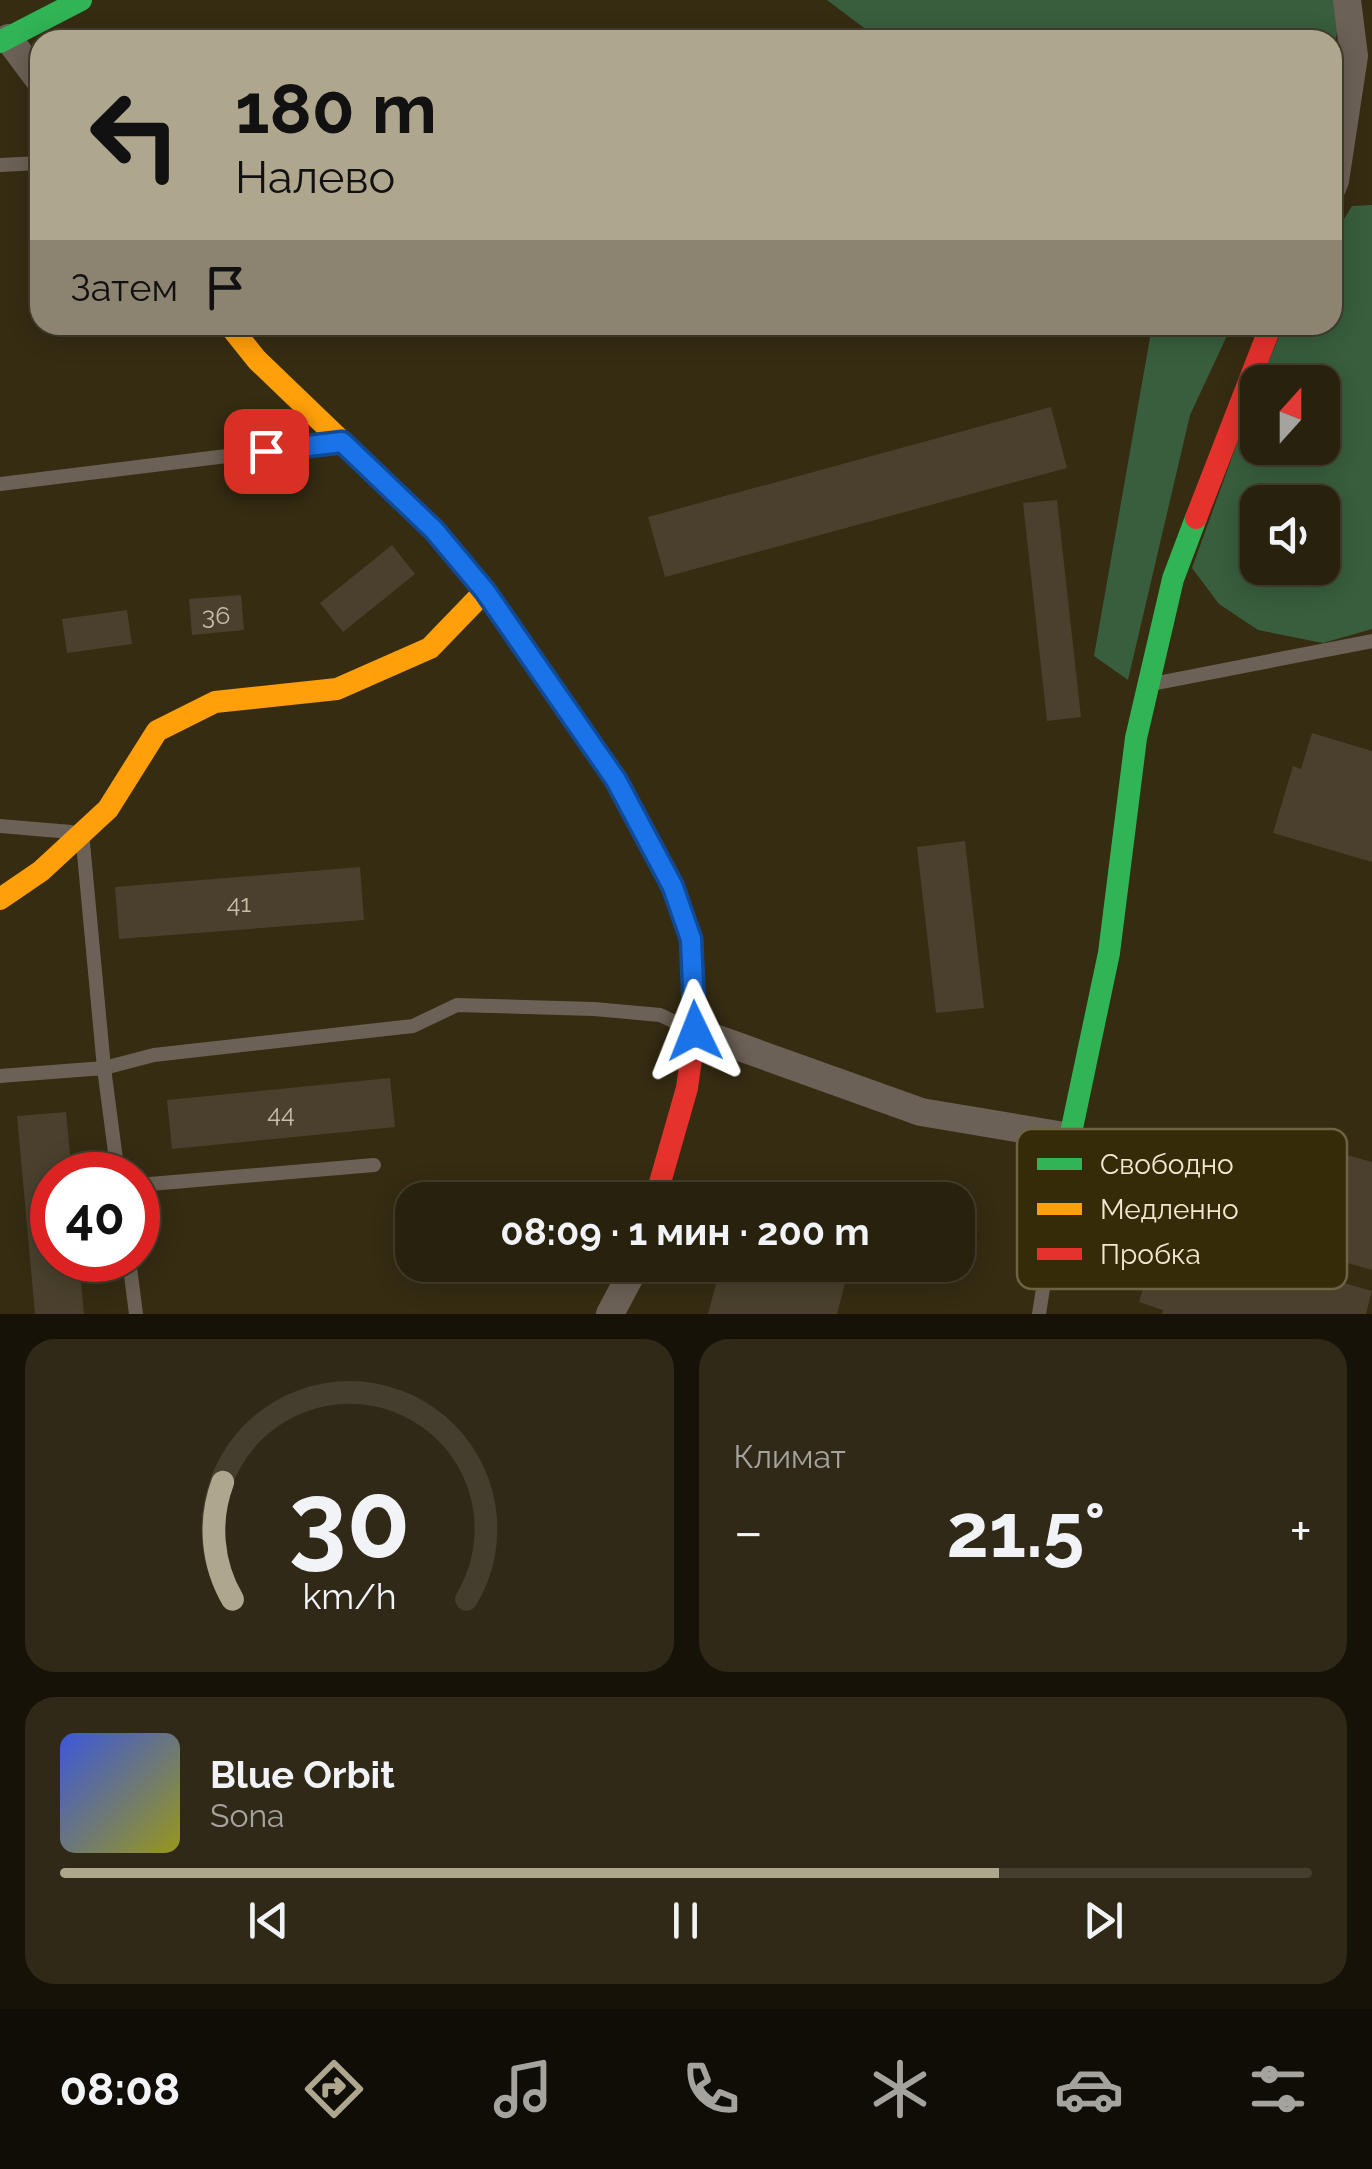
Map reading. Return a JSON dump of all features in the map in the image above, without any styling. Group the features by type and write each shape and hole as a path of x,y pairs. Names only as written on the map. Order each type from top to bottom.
{"street":[{"path":"30,70 4,40 81,0"},
{"path":"1342,128 1354,56 1347,0"},
{"path":"237,335 257,360 434,530 485,591 616,780 673,887 691,939 695,1031 687,1088 660,1182"},
{"path":"1072,1129 1109,953 1136,738 1174,578 1267,335"},
{"path":"0,899 41,872 108,809 157,731 216,702 337,689 430,648 485,591"},
{"path":"695,1031 921,1112 1022,1129"},
{"path":"610,1314 627,1282"}],"lane":[{"path":"0,166 30,164"},
{"path":"0,484 342,442"},
{"path":"1149,684 1372,640"},
{"path":"0,826 82,833 115,1152"},
{"path":"0,1076 104,1068 154,1055 413,1026 458,1006 594,1009 660,1015 695,1031"},
{"path":"160,1183 374,1165"},
{"path":"132,1282 136,1314"},
{"path":"1039,1314 1043,1289"}],"green space":[{"path":"827,0 1334,0 1339,19 1337,30 867,30"},
{"path":"1372,205 1372,629 1323,643 1258,630 1219,604 1192,568 1240,435 1240,465 1340,465 1340,365 1267,365 1280,335 1342,335 1342,222 1352,206"},
{"path":"1150,335 1227,335 1190,415 1128,680 1094,656"}],"building":[{"path":"1051,407 1067,468 665,577 648,517"},
{"path":"1057,500 1081,717 1047,721 1023,503"},
{"path":"392,545 415,574 343,632 320,603"},
{"path":"241,595 244,630 192,635 189,599"},
{"path":"127,610 132,644 67,653 62,619"},
{"path":"1312,733 1372,751 1372,862 1273,833 1293,766 1301,769"},
{"path":"965,841 984,1008 936,1013 917,847"},
{"path":"360,867 364,920 119,939 115,887"},
{"path":"390,1078 395,1127 172,1149 167,1100"},
{"path":"66,1112 70,1152 30,1152 30,1259 17,1116"},
{"path":"1347,1155 1372,1162 1372,1270 1347,1263"},
{"path":"32,1282 81,1282 84,1314 35,1314"},
{"path":"716,1282 845,1282 837,1314 708,1314"},
{"path":"1347,1284 1372,1291 1366,1314 1162,1314 1163,1310 1139,1302 1143,1289 1347,1289"}],"traffic: fast":[{"path":"0,42 81,0"},
{"path":"1072,1129 1109,953 1136,738 1173,579 1196,518"}],"traffic: slow":[{"path":"237,335 257,360 434,530 485,591 616,780 631,808"},
{"path":"0,899 41,871 108,809 157,731 215,702 337,689 430,648 485,591"}],"traffic: jam":[{"path":"1196,518 1267,335"},
{"path":"631,808 673,887 691,939 695,1031 687,1088 660,1182"}],"route":[{"path":"266,451 342,442 434,530 485,591 616,780 673,887 691,939 695,1031"}]}
